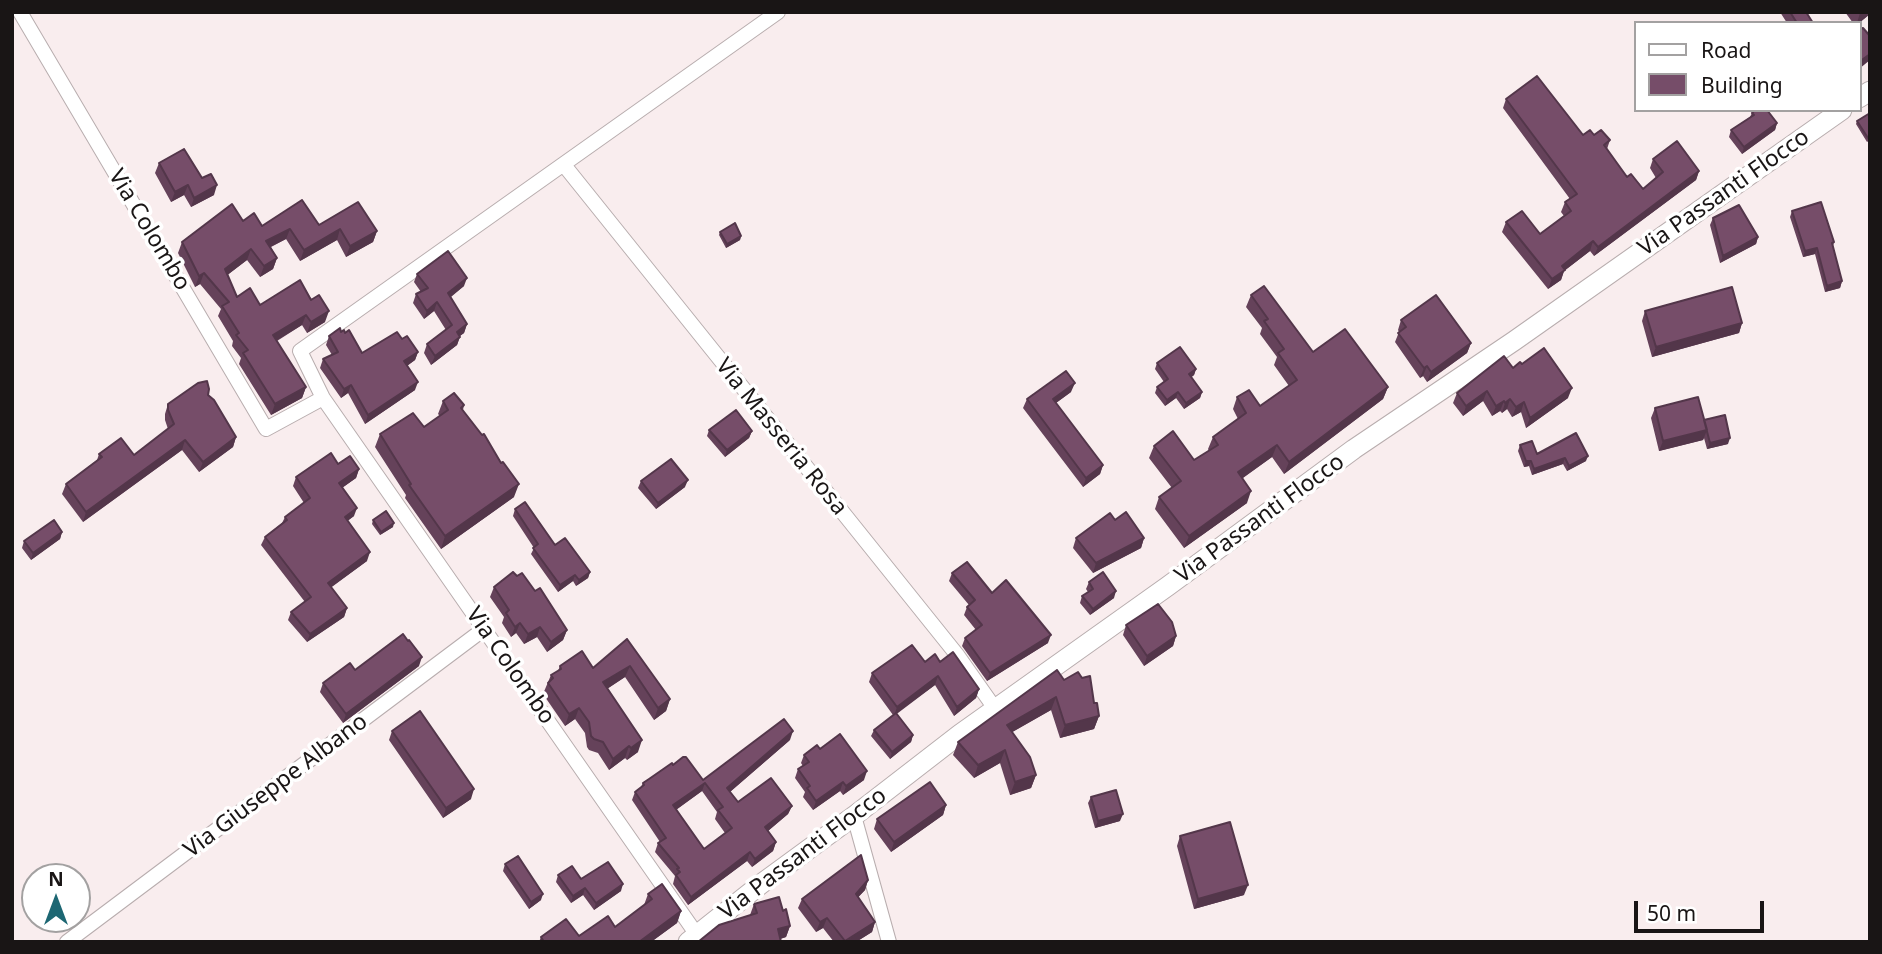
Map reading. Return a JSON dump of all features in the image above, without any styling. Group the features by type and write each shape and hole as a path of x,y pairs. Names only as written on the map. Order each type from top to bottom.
{"main road":[{"name":"Via Passanti Flocco","path":"693,938 960,734 1158,594 1354,449 1514,341 1839,112"}],"street":[{"name":"Via Colombo","path":"20,12 266,429 323,398"},
{"path":"564,165 778,12"},
{"name":"Via Colombo","path":"564,165 300,351 323,398 484,629 693,938"},
{"name":"Via Masseria Rosa","path":"564,165 958,656 996,710"},
{"name":"Via Giuseppe Albano","path":"67,942 484,629"},
{"path":"854,816 888,942"}],"building":[{"path":"1790,12 1806,12 1812,21 1796,21"},
{"path":"1861,29 1870,36 1870,54 1861,61"},
{"path":"1537,76 1583,135 1590,130 1594,135 1601,130 1610,140 1604,145 1627,177 1631,174 1643,189 1663,172 1653,159 1677,141 1699,171 1598,247 1593,241 1562,266 1565,270 1552,279 1506,222 1522,211 1540,234 1571,211 1565,202 1577,194 1506,99"},
{"path":"1769,112 1777,123 1744,147 1731,130 1754,115 1752,113"},
{"path":"1870,113 1870,137 1868,138 1857,121"},
{"path":"184,149 202,178 211,174 217,185 194,198 188,185 175,192 159,163"},
{"path":"302,200 319,225 358,202 377,231 350,246 340,229 304,250 290,229 266,241 277,258 264,266 251,249 225,269 237,297 250,288 260,305 300,280 311,300 319,295 329,311 311,322 306,315 273,335 306,387 275,404 243,353 248,350 236,335 239,333 222,306 229,302 204,273 199,276 182,242 232,204 243,221 254,213 262,226"},
{"path":"1821,202 1834,242 1832,243 1842,281 1827,286 1817,248 1805,251 1792,211"},
{"path":"1739,205 1758,237 1723,256 1713,218"},
{"path":"735,223 741,236 727,244 720,232"},
{"path":"448,251 467,278 448,293 467,324 457,332 460,337 435,356 427,344 452,325 437,302 427,311 416,294 428,288 417,274"},
{"path":"1264,286 1313,352 1345,329 1388,387 1289,462 1277,445 1238,472 1251,491 1189,536 1159,497 1181,481 1154,446 1173,431 1194,460 1218,445 1213,437 1246,413 1237,397 1249,390 1260,406 1297,380 1278,353 1284,349 1264,321 1268,319 1251,295"},
{"path":"1732,287 1742,323 1656,347 1645,311"},
{"path":"1436,295 1471,343 1431,372 1427,366 1424,368 1398,333 1406,327 1401,320"},
{"path":"340,328 341,332 344,330 345,333 349,330 362,353 397,332 402,339 407,336 418,352 404,361 418,382 368,415 351,385 344,389 323,359 338,352 329,336"},
{"path":"1180,347 1196,369 1189,374 1202,392 1186,403 1178,392 1167,400 1157,387 1168,379 1157,363"},
{"path":"1544,348 1572,388 1530,418 1524,402 1516,407 1510,399 1496,406 1487,391 1466,406 1457,393 1504,356 1513,368"},
{"path":"1066,371 1075,383 1053,399 1103,465 1086,478 1027,399"},
{"path":"207,381 208,395 214,400 236,437 203,462 185,440 86,512 66,484 102,457 99,454 121,438 134,455 174,424 168,404 198,383"},
{"path":"454,393 464,405 461,408 482,435 484,434 501,463 503,462 519,484 445,536 409,485 411,484 380,434 413,413 424,427 448,410 443,401"},
{"path":"1698,397 1707,430 1663,441 1655,408"},
{"path":"736,410 752,431 727,450 709,430"},
{"path":"1725,415 1730,438 1710,443 1704,420"},
{"path":"1576,433 1588,456 1569,466 1565,458 1534,469 1531,461 1526,461 1520,445 1532,441 1537,454"},
{"path":"331,453 338,464 350,456 359,469 339,483 357,508 345,517 370,552 328,583 347,608 310,634 291,612 311,597 265,537 310,498 296,477"},
{"path":"671,459 688,480 658,503 641,481"},
{"path":"525,502 555,545 565,538 590,572 579,580 575,575 560,585 533,548 538,544 515,509"},
{"path":"386,511 394,523 381,532 373,520"},
{"path":"1126,512 1144,538 1096,563 1076,538 1110,513 1115,520"},
{"path":"54,520 62,532 33,553 24,541"},
{"path":"967,562 992,593 1006,580 1051,635 990,673 965,638 982,625 967,607 975,600 952,573"},
{"path":"513,572 517,576 522,573 535,591 540,588 567,630 551,642 540,627 528,634 520,623 515,627 506,613 509,610 494,587"},
{"path":"1103,572 1116,591 1093,609 1082,596 1093,589 1089,582"},
{"path":"1158,604 1172,622 1176,636 1147,656 1126,625"},
{"path":"403,634 422,657 346,714 323,683 350,663 355,670"},
{"path":"627,639 670,699 658,708 630,666 603,682 642,740 631,748 629,746 613,759 603,742 591,736 589,722 579,708 569,714 548,683 553,678 551,675 561,669 560,666 582,651 593,668"},
{"path":"912,645 925,662 935,654 940,662 953,652 979,689 957,707 938,676 897,707 872,673"},
{"path":"1057,670 1064,680 1078,672 1082,678 1090,676 1099,716 1065,725 1056,697 1007,725 1030,757 1036,775 1015,782 1005,750 978,765 958,742"},
{"path":"420,711 474,789 446,808 392,731"},
{"path":"896,713 913,735 892,752 874,730"},
{"path":"784,719 793,731 727,788 738,802 771,778 792,806 765,827 776,842 755,859 750,852 691,897 676,875 680,872 677,869 679,868 658,843 666,838 635,792 643,783 683,757 686,757 703,780","holes":["705,783 723,807 718,810 732,828 704,849 673,805"]},
{"path":"840,734 867,771 846,786 843,782 816,801 807,788 810,786 798,769 809,762 804,755 817,745 820,749"},
{"path":"930,782 946,805 894,842 877,819"},
{"path":"1116,790 1123,814 1098,821 1091,797"},
{"path":"1230,822 1248,885 1198,899 1180,836"},
{"path":"861,855 868,880 856,894 875,922 845,941 827,918 820,922 802,899"},
{"path":"518,856 543,894 531,902 505,864"},
{"path":"608,862 623,884 596,903 585,888 573,896 558,875 572,866 581,879"},
{"path":"662,884 681,911 639,942 544,942 541,937 566,919 579,936 608,916 615,927 652,899 648,894"},
{"path":"779,897 783,911 786,909 790,926 778,929 781,942 698,942 719,925 757,913 754,904"}]}
